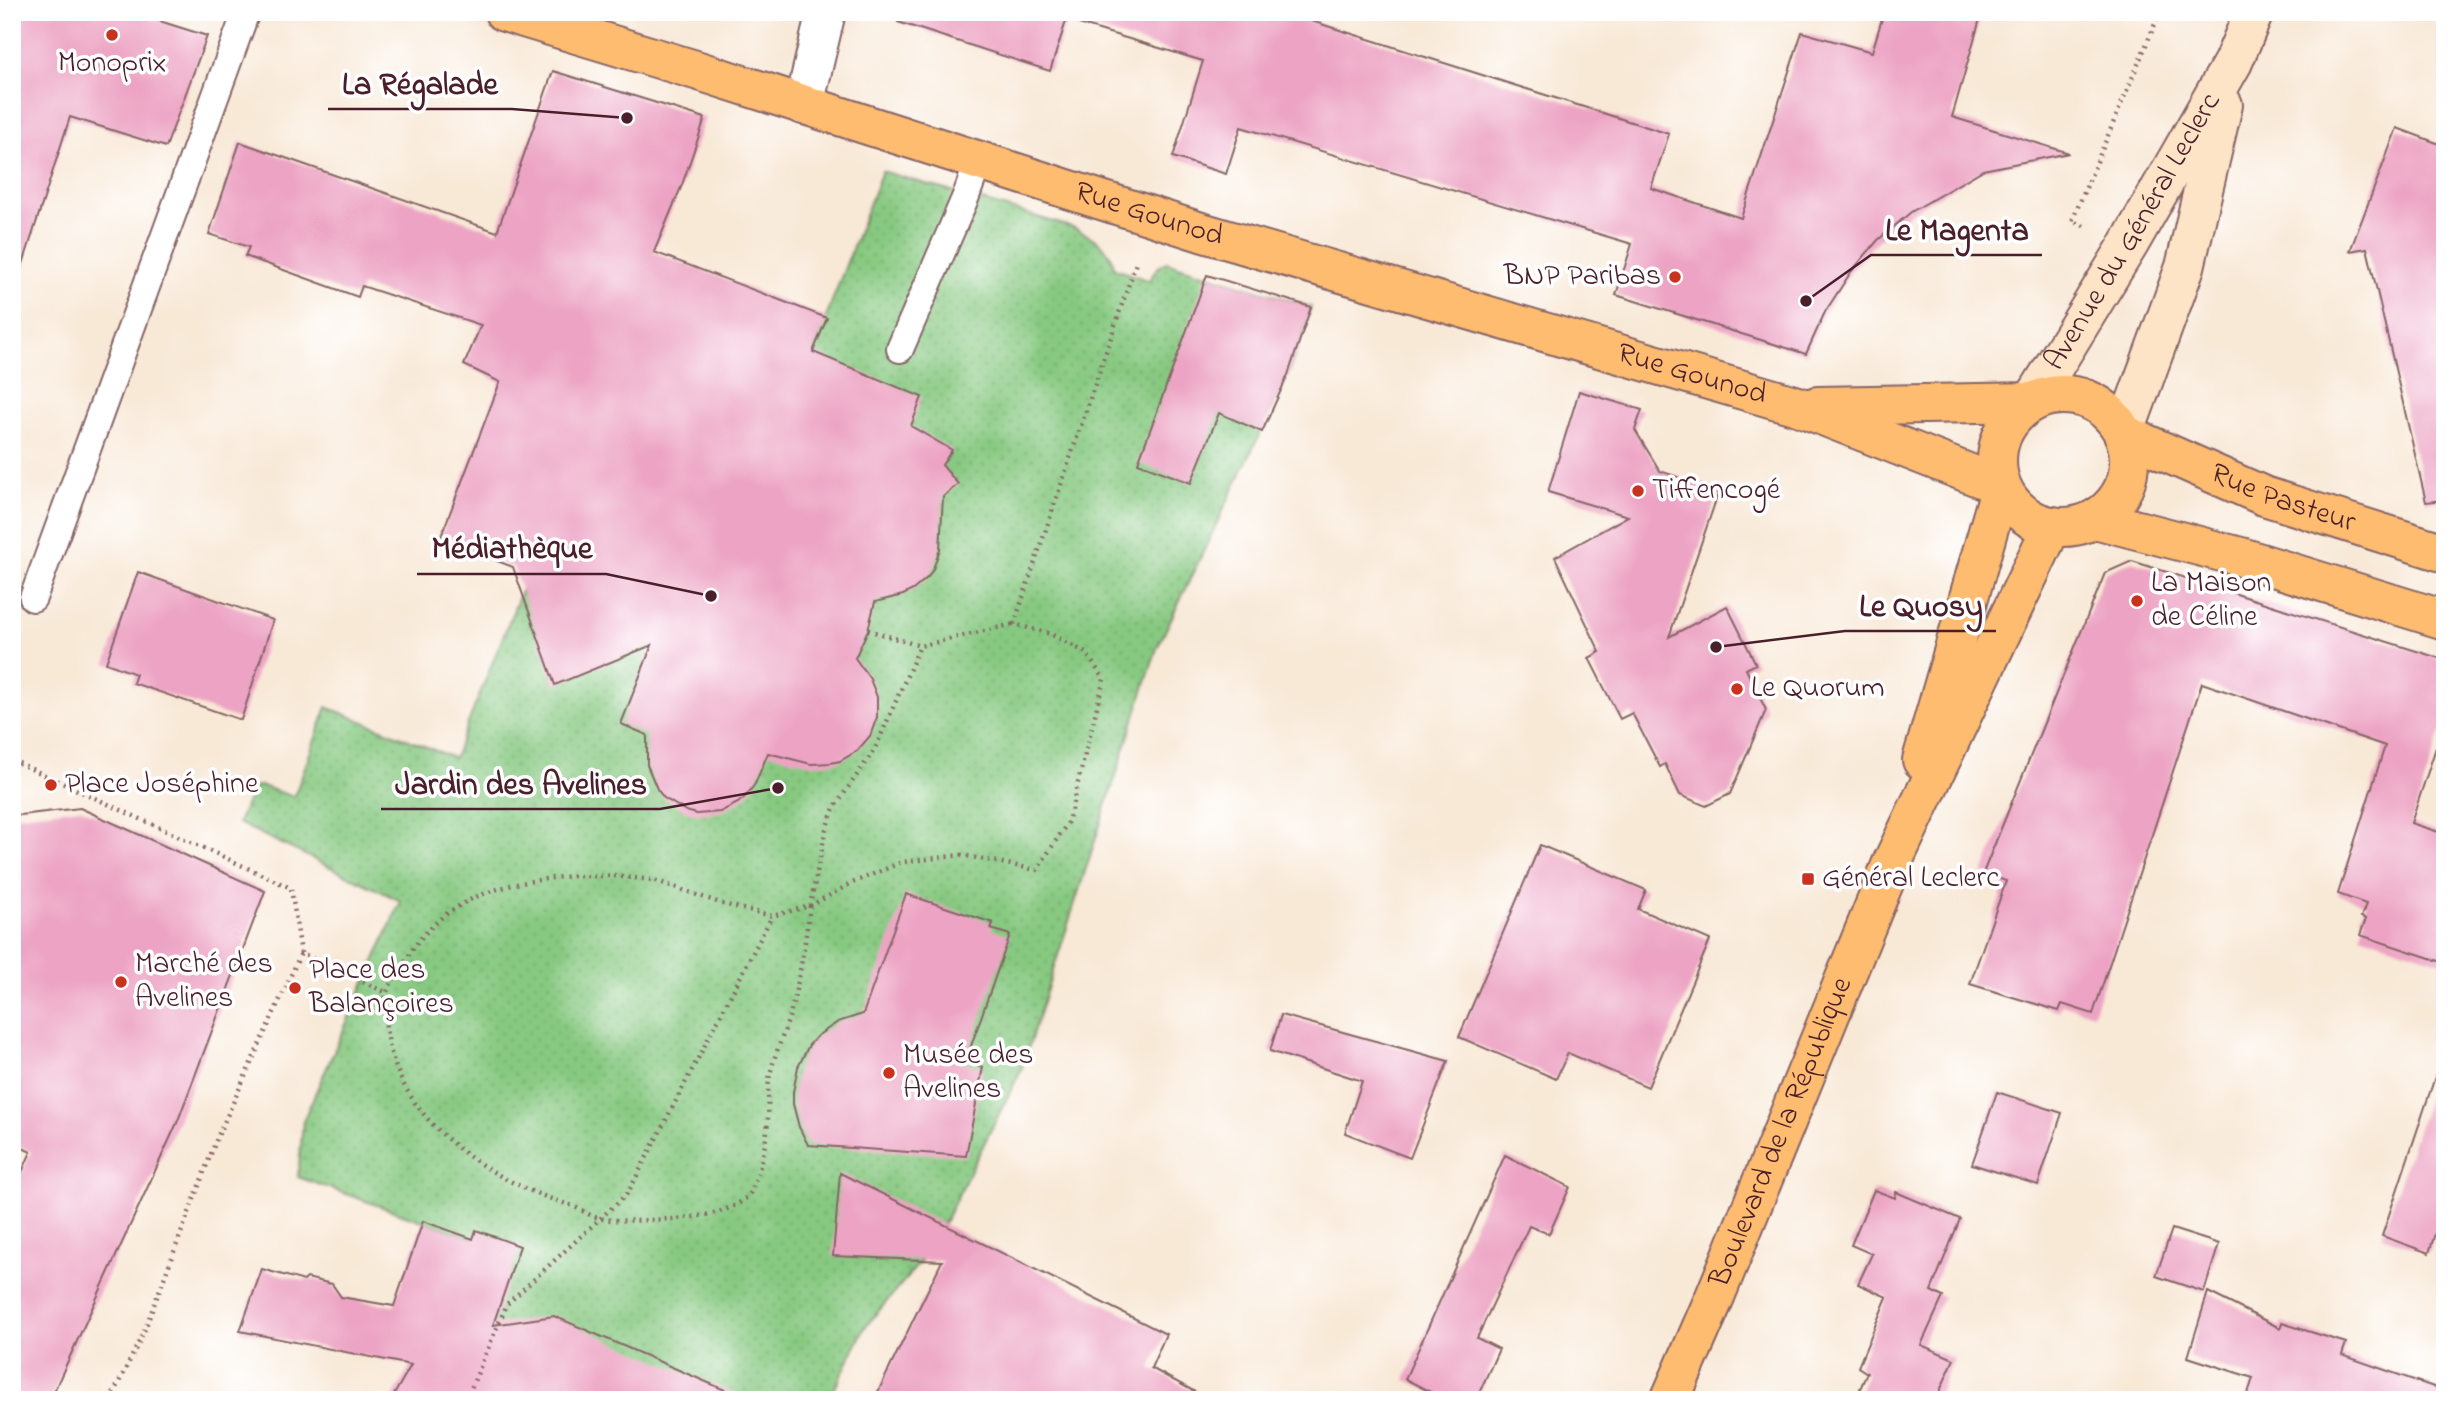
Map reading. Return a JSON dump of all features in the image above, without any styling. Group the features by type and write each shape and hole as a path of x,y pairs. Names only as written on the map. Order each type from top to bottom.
{"main road":[{"name":"Rue Gounod","path":"504,12 1153,216 1798,406 2001,486"},
{"name":"Avenue du Général Leclerc","path":"2032,402 2129,244 2233,62 2254,12"},
{"name":"Avenue du Général Leclerc","path":"2124,434 2185,267 2233,62"},
{"path":"2053,396 2075,396 2095,403 2112,417 2124,434 2129,463 2122,491 2110,507 2095,519 2074,527 2052,527 2031,518 2013,505 2001,486 1996,467 1998,447 2010,421 2032,402 2053,396"},
{"name":"Rue Gounod","path":"1798,406 2032,402"},
{"name":"Rue Pasteur","path":"2124,434 2264,496 2445,553"},
{"name":"Boulevard de la République","path":"1892,863 1984,537 2001,486"},
{"path":"2095,519 2241,556 2445,620"},
{"name":"Boulevard de la République","path":"1670,1400 1892,863 2052,527"}],"street":[{"path":"804,105 826,12"}],"lane":[{"path":"33,598 246,12"},
{"path":"900,349 966,196 978,160"}],"path":[{"name":"Avenue du Général Leclerc","path":"2080,201 2160,12"},
{"path":"1014,624 1153,216"},
{"path":"868,630 920,646 1014,624 1051,634 1086,653 1104,679 1068,822 1037,870 962,855 902,862 850,884 810,906 772,916 723,904 654,880 613,876 532,880 495,889 465,902 437,919 416,942 387,993 385,1025 391,1060 404,1086 440,1133 500,1176 601,1219 698,1217 732,1207 749,1196 762,1161 768,1119 769,1078 800,978 810,906 826,829 834,808 875,749 920,646"},
{"path":"12,760 290,888 301,953 217,1138 143,1334 110,1400"},
{"path":"466,1400 507,1304 628,1193 772,916"},
{"path":"301,953 387,993"}],"green space":[{"path":"882,171 1074,228 1105,248 1114,268 1149,281 1157,268 1166,262 1311,307 1288,375 1157,648 1021,1070 931,1249 865,1327 829,1400 450,1400 473,1239 298,1177 303,1121 401,901 238,823 253,787 262,786 294,797 327,707 454,758 568,475 741,539"}],"building":[{"path":"12,12 131,12 207,36 166,147 70,117 22,267 12,265"},
{"path":"900,12 1069,12 1050,71 898,22"},
{"path":"1081,12 1283,12 1669,134 1651,188 1741,218 1802,32 1872,52 1884,12 1982,12 1952,117 2069,153 1983,170 1911,212 1878,240 1851,272 1825,312 1806,354 1616,295 1632,244 1241,127 1226,174 1173,157 1203,61 1079,24"},
{"path":"553,71 705,118 682,185 654,252 827,318 813,352 922,397 911,426 952,450 942,465 958,484 943,497 940,549 933,569 913,590 875,602 868,630 855,658 870,679 877,697 877,717 870,736 857,751 840,761 830,763 811,764 768,753 755,784 746,796 720,812 697,814 664,798 657,789 647,765 647,735 621,724 652,645 555,685 513,567 440,539 500,382 464,365 481,325 362,286 358,297 245,256 249,247 209,234 240,142 497,232"},
{"path":"2397,128 2445,146 2445,500 2426,502 2367,248 2350,251"},
{"path":"1207,275 1311,307 1288,375 1262,432 1219,413 1191,483 1138,463"},
{"path":"1579,391 1642,410 1635,430 1660,471 1719,491 1669,637 1727,606 1756,664 1746,669 1766,710 1730,794 1706,806 1680,795 1665,764 1660,767 1632,713 1620,719 1589,658 1600,652 1555,557 1628,516 1548,492"},
{"path":"2132,561 2445,660 2445,720 2411,823 2445,834 2445,963 2360,935 2366,919 2361,917 2366,904 2338,894 2385,746 2202,683 2093,1014 2062,1004 2059,1011 1970,984 2006,881 1983,873 2105,573"},
{"path":"138,572 273,620 241,720 133,683 136,674 106,663"},
{"name":"Marché des Avelines","path":"80,808 265,891 177,1123 50,1400 12,1400 12,1194 31,1152 12,1143 12,816"},
{"path":"1540,845 1646,890 1638,909 1710,940 1648,1087 1568,1053 1556,1079 1459,1037"},
{"name":"Musée des Avelines","path":"906,894 993,923 991,929 1010,935 965,1063 983,1067 966,1156 808,1145 799,1127 793,1104 798,1067 809,1045 817,1036 838,1022 863,1014"},
{"path":"1281,1015 1448,1061 1410,1158 1345,1133 1362,1081 1270,1051"},
{"path":"2436,1074 2445,1075 2445,1201 2429,1253 2382,1236"},
{"path":"1997,1092 2062,1113 2038,1185 1972,1164"},
{"path":"1505,1155 1570,1187 1549,1234 1529,1226 1477,1338 1499,1349 1476,1400 1446,1400 1405,1379"},
{"path":"840,1173 1166,1334 1151,1368 1210,1400 874,1400 942,1261 833,1256"},
{"path":"1874,1190 1895,1198 1896,1192 1960,1219 1931,1291 1943,1297 1921,1345 1954,1359 1936,1400 1855,1400 1867,1373 1858,1367 1887,1297 1858,1284 1872,1254 1851,1245"},
{"path":"423,1221 473,1239 476,1230 520,1246 493,1325 554,1316 748,1400 391,1400 411,1365 240,1331 262,1269 304,1281 307,1278 332,1284 341,1297 394,1306"},
{"path":"2172,1229 2219,1244 2204,1292 2156,1276"},
{"path":"2208,1292 2280,1328 2282,1323 2346,1343 2342,1355 2445,1391 2445,1400 2246,1400 2253,1378 2188,1357"}],"place":[{"name":"Monoprix","path":"112,35"},
{"name":"La Régalade","path":"627,118"},
{"name":"BNP Paribas","path":"1675,277"},
{"name":"Le Magenta","path":"1806,301"},
{"name":"Tiffencogé","path":"1638,491"},
{"name":"Médiathèque","path":"711,596"},
{"name":"La Maison de Céline","path":"2137,601"},
{"name":"Le Quosy","path":"1716,647"},
{"name":"Le Quorum","path":"1737,689"},
{"name":"Place Joséphine","path":"51,785"},
{"name":"Jardin des Avelines","path":"778,788"},
{"name":"Général Leclerc","path":"1808,879"},
{"name":"Marché des Avelines","path":"121,982"},
{"name":"Place des Balançoires","path":"295,988"},
{"name":"Musée des Avelines","path":"889,1073"}]}
